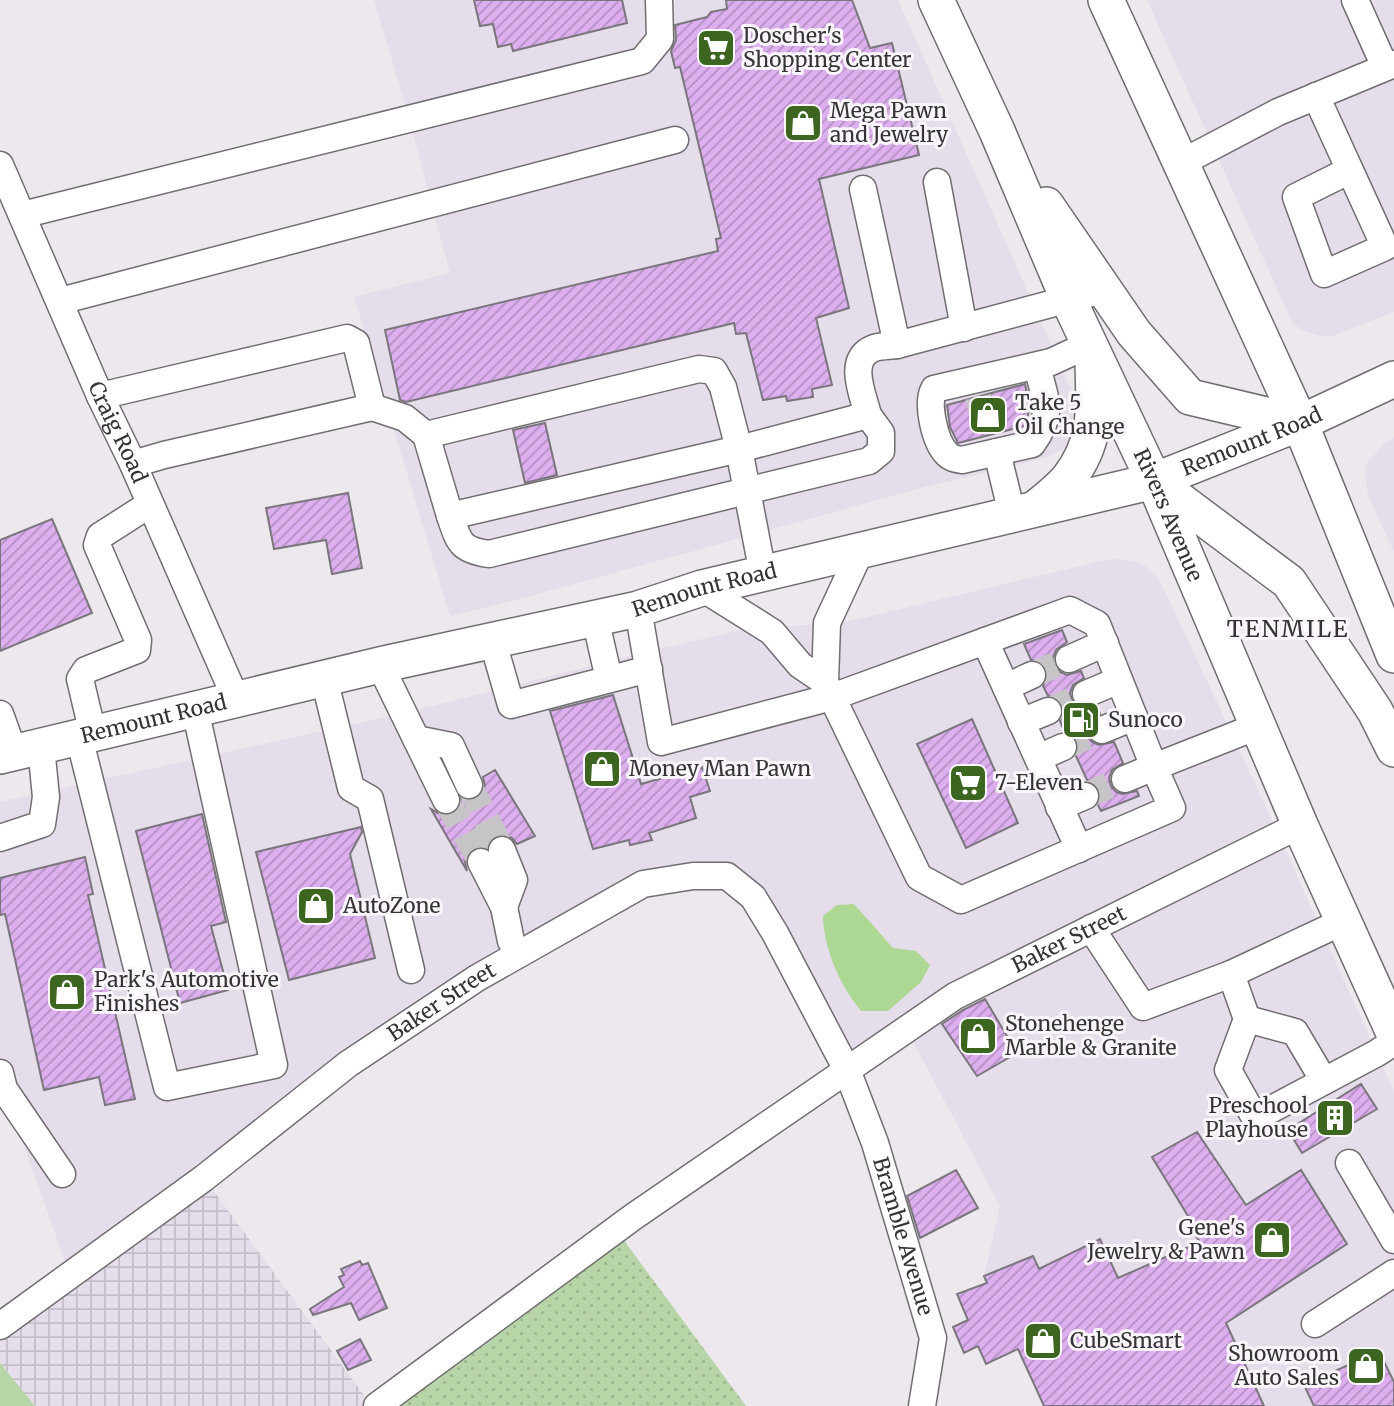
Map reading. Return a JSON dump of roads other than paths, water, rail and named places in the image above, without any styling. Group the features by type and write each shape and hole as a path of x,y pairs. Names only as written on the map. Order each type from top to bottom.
{"main road":[{"name":"Rivers Avenue","path":"936,0 997,131 1069,301 1154,481 1342,922 1394,1033"},
{"path":"1107,0 1300,423 1390,633"},
{"path":"997,131 1134,333 1190,397 1300,423"},
{"path":"1024,511 1067,480 1081,459 1094,422 1092,348"},
{"name":"Remount Road","path":"18,752 492,639 638,609 702,588 1154,481 1300,423 1394,379"},
{"path":"1154,481 1289,582 1375,711 1394,749"}],"street":[{"path":"22,215 642,61 653,51 660,39 659,0"},
{"path":"1181,163 1278,112 1390,65 1355,0"},
{"path":"1317,96 1350,170"},
{"path":"60,300 675,140"},
{"name":"Craig Road","path":"0,165 236,699"},
{"path":"937,182 964,328"},
{"path":"863,189 897,345"},
{"path":"133,464 372,407 405,418 426,435 458,540 472,552 489,554 869,461 881,451 881,433 868,415 857,368 862,356 874,348 897,345 1103,290"},
{"path":"100,396 347,338 356,344 372,407"},
{"path":"1037,366 1048,412 1044,428 1032,444 990,446 961,460 953,459 945,452 930,413 930,397 934,389 976,388 1037,366 1092,348"},
{"path":"426,435 699,369 714,371 723,387 739,449 763,574"},
{"path":"450,516 739,449 868,415"},
{"path":"990,446 1024,511"},
{"path":"150,503 100,536 97,545 138,640 137,650 86,670 80,679 86,735 167,1087 274,1065 195,709"},
{"path":"638,609 662,742 829,690 985,641 1069,610 1097,624 1172,808 961,900 919,877 829,690 824,643 827,623 860,552"},
{"path":"702,588 772,632 800,665 829,690"},
{"path":"595,618 609,679"},
{"path":"492,639 511,705 649,669"},
{"path":"985,641 1079,849"},
{"path":"1069,659 1105,643"},
{"path":"380,665 446,800"},
{"path":"1006,687 1032,675"},
{"path":"324,678 351,788 370,799 411,970"},
{"path":"1086,695 1119,680"},
{"path":"1021,722 1048,711"},
{"path":"0,714 18,752 46,797 42,824 0,838"},
{"path":"1102,730 1134,717"},
{"path":"1125,779 1258,726"},
{"path":"416,739 451,746 469,785"},
{"path":"1038,758 1063,747"},
{"path":"1059,807 1085,796"},
{"name":"Baker Street","path":"377,1406 633,1217 956,996 1300,825"},
{"path":"492,856 514,880 504,907 510,941 517,953"},
{"name":"Baker Street","path":"0,1326 204,1178 348,1064 517,953 643,884 693,876 727,876 753,897 847,1070"},
{"path":"1091,928 1143,1007 1231,974 1342,922"},
{"path":"1231,974 1247,1019 1228,1070 1255,1118 1394,1042"},
{"path":"1247,1019 1295,1032 1324,1081"},
{"name":"Bramble Avenue","path":"847,1070 875,1143 933,1338 922,1406"},
{"path":"0,1073 4,1089 62,1174"},
{"path":"1349,1163 1394,1240"},
{"path":"1315,1324 1394,1273"}],"tunnel":[{"path":"978,397 987,435"},
{"path":"1032,675 1069,659"},
{"path":"1048,711 1086,694"},
{"path":"1063,747 1102,730"},
{"path":"1085,796 1125,779"},
{"path":"469,785 502,850"},
{"path":"446,800 481,862"}],"place":[{"name":"Doscher's Shopping Center","path":"716,48"},
{"name":"Mega Pawn and Jewelry","path":"803,123"},
{"name":"Take 5 Oil Change","path":"988,415"},
{"name":"Sunoco","path":"1081,720"},
{"name":"Money Man Pawn","path":"602,769"},
{"name":"7-Eleven","path":"968,783"},
{"name":"AutoZone","path":"316,906"},
{"name":"Park's Automotive Finishes","path":"67,992"},
{"name":"Stonehenge Marble & Granite","path":"978,1036"},
{"name":"Preschool Playhouse","path":"1335,1118"},
{"name":"Gene's Jewelry & Pawn","path":"1272,1240"},
{"name":"CubeSmart","path":"1043,1341"},
{"name":"Showroom Auto Sales","path":"1366,1366"}],"district":[{"name":"TENMILE","path":"1288,629"}]}
